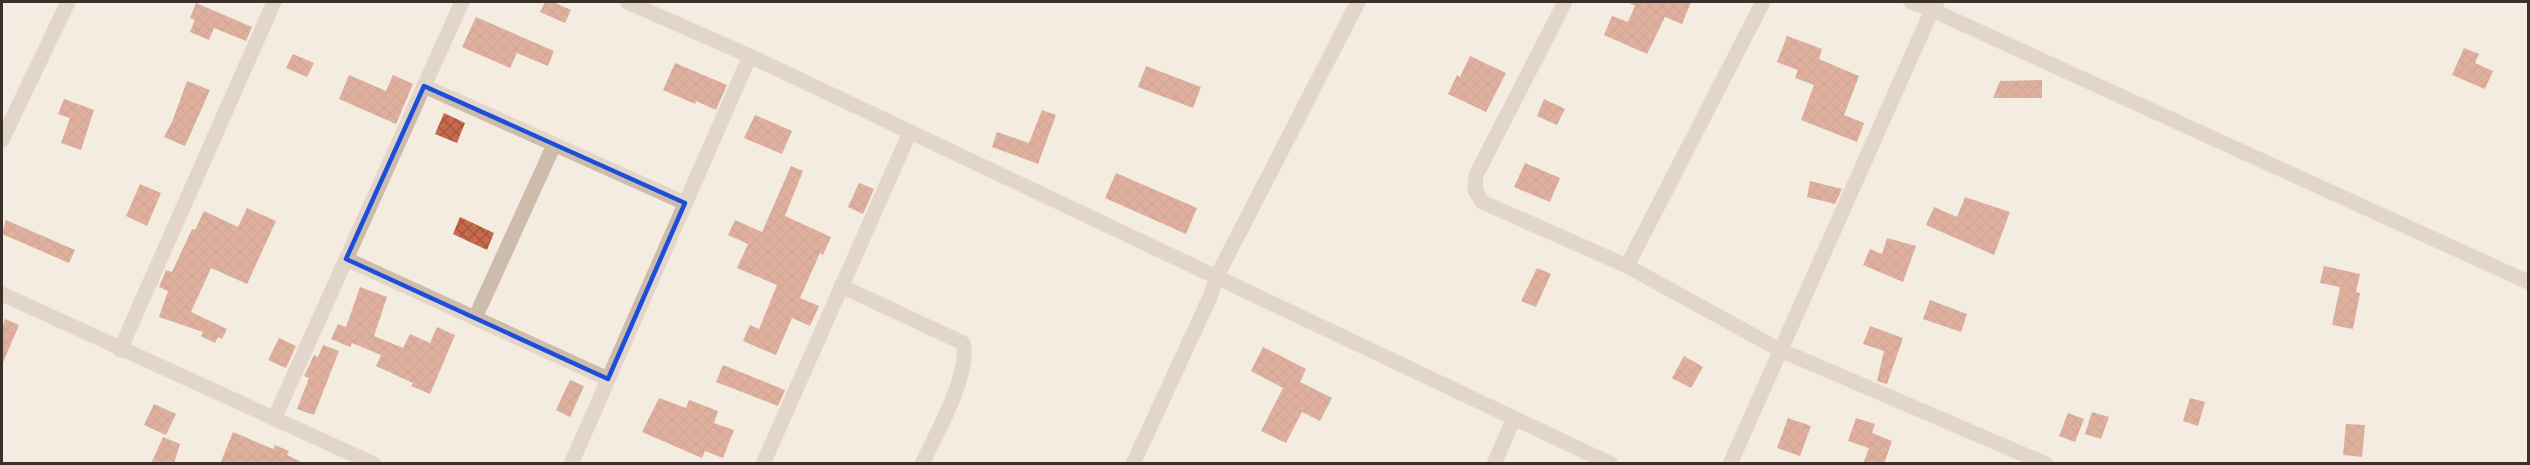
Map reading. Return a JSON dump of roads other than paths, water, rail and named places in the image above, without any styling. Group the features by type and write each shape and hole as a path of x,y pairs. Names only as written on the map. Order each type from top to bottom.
{"street":[{"path":"2,140 68,2"},
{"path":"120,350 274,2"},
{"path":"275,417 462,2"},
{"path":"627,2 750,56 1611,464"},
{"path":"1133,464 1210,297 1217,276 1358,2"},
{"path":"1565,2 1476,175 1474,190 1482,202 1627,266 1780,350 2046,464"},
{"path":"1627,266 1764,2"},
{"path":"1911,2 1935,6 2529,282"},
{"path":"1730,464 1935,6"},
{"path":"571,464 750,56"},
{"path":"424,86 686,203"},
{"path":"762,464 910,132"},
{"path":"475,318 554,145"},
{"path":"346,259 608,379"},
{"path":"842,286 963,343 966,354 961,379 922,464"},
{"path":"2,294 120,350 275,417 374,464"},
{"path":"1494,464 1514,418"}]}
